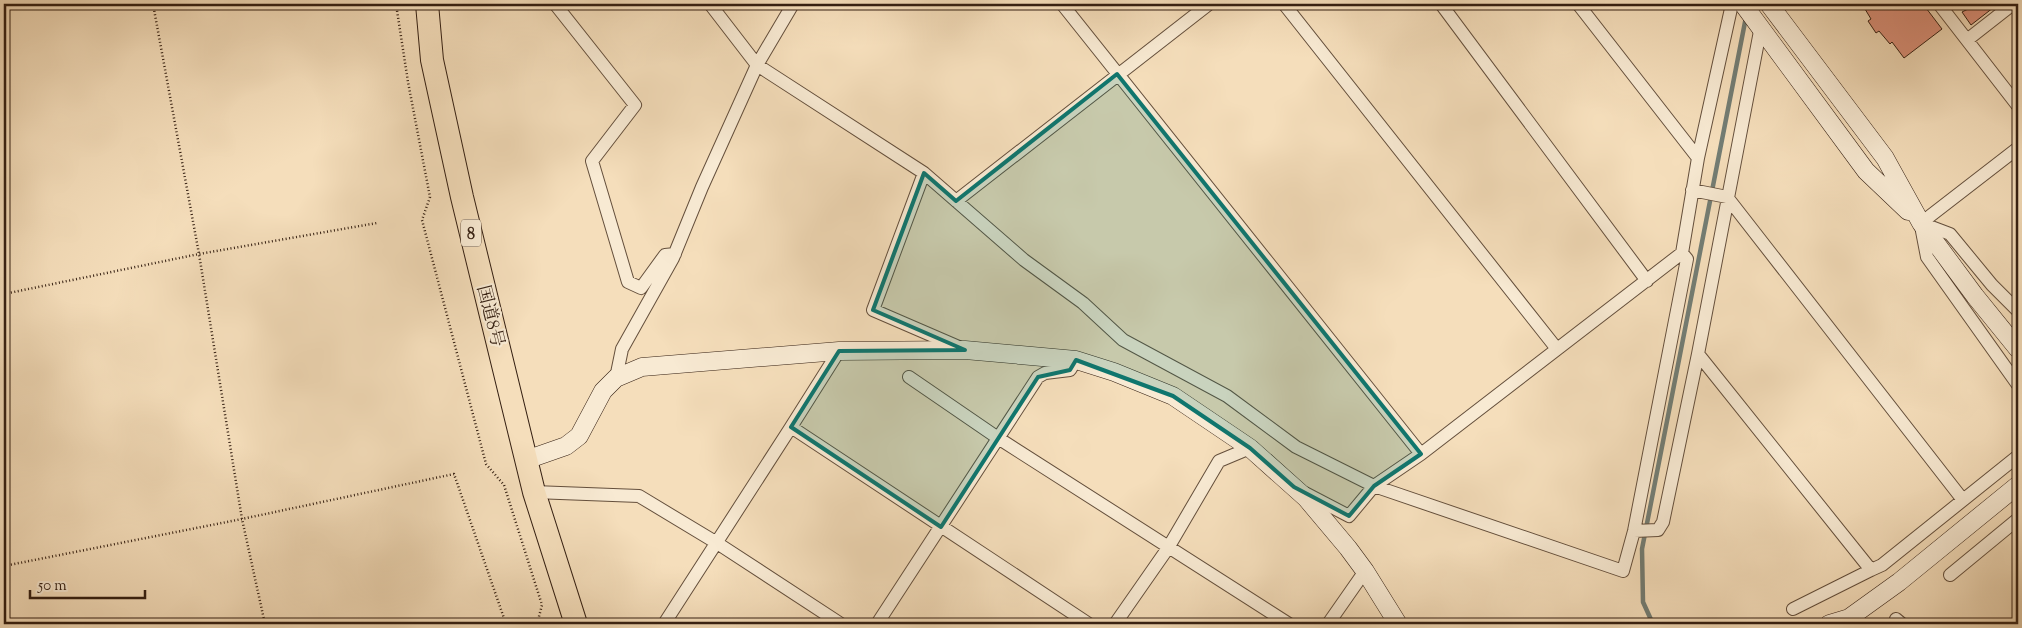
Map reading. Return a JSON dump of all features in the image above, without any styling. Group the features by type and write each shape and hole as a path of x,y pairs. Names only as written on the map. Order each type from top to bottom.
{"highway":[{"name":"国道8号","path":"427,4 432,60 462,197 534,492 576,624"}],"street":[{"path":"555,4 635,105 592,161 628,282 640,288 665,255 675,254"},
{"path":"710,4 756,66 924,173 1024,260 1082,303 1123,340 1227,396 1296,447 1374,486 1623,571 1636,531 1687,259 1682,252"},
{"path":"616,378 622,350 675,254 702,187 756,66 793,4"},
{"path":"1062,4 1421,454"},
{"path":"956,202 1117,74 1209,4"},
{"path":"1284,4 1557,349"},
{"path":"1441,4 1647,280"},
{"path":"1578,4 1698,158"},
{"path":"1294,488 1349,516 1374,486 1421,454 1682,252 1697,191 1698,158 1732,4"},
{"path":"1743,4 1866,170 1921,223 1950,234 1992,285 2018,311"},
{"path":"1939,4 2018,106"},
{"path":"1967,40 2013,4"},
{"path":"1770,5 1884,158 1921,223 2018,350"},
{"path":"1636,531 1652,532 1658,530 1663,522 1698,354 1725,196 1761,26"},
{"path":"1921,223 2018,148"},
{"path":"924,173 873,310 966,350"},
{"path":"1697,191 1725,196 1963,500"},
{"path":"1921,223 1927,257 2018,385"},
{"path":"526,460 566,446 579,436 603,391 616,378 642,367 839,351 966,350 1076,360 1114,372 1172,396 1250,448 1318,512 1365,571 1398,624"},
{"path":"664,624 839,351"},
{"path":"1698,354 1870,570"},
{"path":"877,624 1038,377 1044,373 1070,370 1076,360"},
{"path":"909,377 998,438 1289,624"},
{"path":"791,427 1090,624"},
{"path":"1115,624 1168,548 1219,461 1250,448"},
{"path":"1793,609 1882,565 2018,456"},
{"path":"1829,624 1848,618 1892,587 2018,486"},
{"path":"534,492 639,496 717,543 841,624"},
{"path":"1950,575 2018,518"},
{"path":"1328,624 1365,571"}],"path":[{"path":"153,4 199,254 242,519 265,624"},
{"path":"396,4 408,82 430,197 422,220 486,464 504,485 542,605 536,624"},
{"path":"4,294 199,254 377,223"},
{"path":"4,566 242,519 454,474 506,624"}],"highlighted area":[{"path":"1117,74 1421,454 1374,486 1349,516 1294,487 1250,448 1173,396 1076,360 1070,370 1038,377 941,527 791,427 839,351 965,350 873,310 924,173 956,201"}],"building":[{"path":"1862,4 1923,4 1942,29 1904,58 1892,42 1890,44 1879,31 1876,33 1868,21 1871,19"},
{"path":"1964,4 1998,4 1971,25 1962,12 1968,9"}],"waterway":[{"path":"1653,624 1643,602 1642,549 1746,17"}]}
